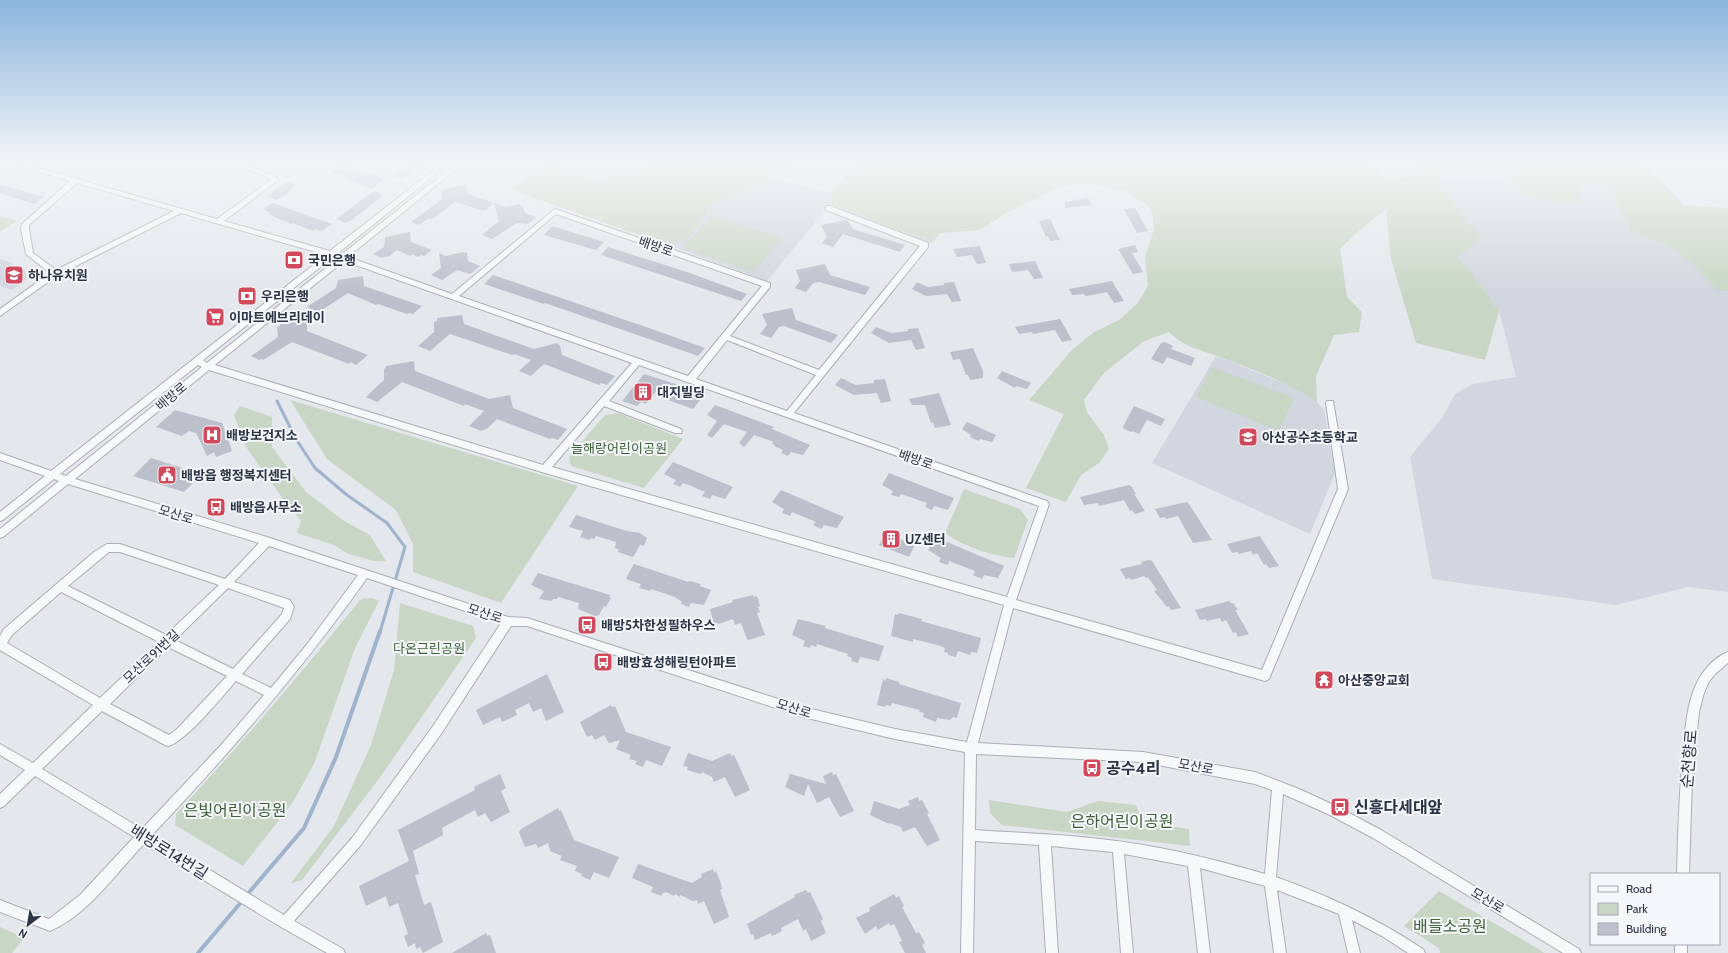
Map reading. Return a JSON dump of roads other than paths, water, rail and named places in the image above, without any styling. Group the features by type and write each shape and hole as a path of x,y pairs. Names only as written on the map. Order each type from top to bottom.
{"street":[{"path":"47,205 26,224 25,229 30,254 55,273"},
{"name":"배방로","path":"161,205 343,258 1044,504 1010,602"},
{"path":"218,222 240,205"},
{"name":"배방로","path":"0,517 54,476 393,205"},
{"name":"배방로","path":"0,534 407,205"},
{"path":"789,414 925,245 828,208"},
{"path":"0,313 55,273 180,211"},
{"name":"배방로","path":"453,297 555,211 767,285 690,380"},
{"path":"726,337 821,374"},
{"path":"197,361 207,366 545,469 1266,676 1343,489 1330,403"},
{"path":"545,469 637,362"},
{"path":"603,402 678,431"},
{"name":"모산로","path":"0,456 54,476 267,541 412,590 508,620 527,622 840,722 971,748 1143,757 1248,777 1278,787 1332,810 1377,834 1575,953"},
{"name":"모산로91번길","path":"0,802 227,583 267,541"},
{"path":"108,548 120,548 286,603 288,607 286,616 234,676 181,733 169,741 100,704 0,645 8,632 60,587 108,548"},
{"path":"0,906 50,925 67,916 143,837 272,694 368,575"},
{"path":"60,587 272,694"},
{"path":"967,953 971,748 1010,602"},
{"path":"285,923 360,835 437,730 508,620"},
{"name":"순천향로","path":"1683,873 1686,781 1692,716 1697,696 1705,680 1715,666 1728,657"},
{"name":"배방로14번길","path":"0,749 34,768 143,837 285,923 339,953"},
{"path":"1278,787 1270,880 1280,953"},
{"path":"970,835 1118,847 1193,862 1270,880 1344,911 1403,942 1419,953"},
{"path":"1045,841 1052,953"},
{"path":"1118,847 1127,953"},
{"path":"1193,862 1204,953"},
{"path":"1344,911 1354,953"}],"waterway":[{"path":"277,401 296,439 315,468 347,495 387,523 405,547 380,632"},
{"path":"246,896 304,828 336,757 380,631"},
{"path":"198,953 243,900"}],"place":[{"name":"국민은행","path":"294,260"},
{"name":"하나유치원","path":"14,275"},
{"name":"우리은행","path":"247,296"},
{"name":"이마트에브리데이","path":"215,317"},
{"name":"대지빌딩","path":"643,392"},
{"name":"배방보건지소","path":"212,435"},
{"name":"아산공수초등학교","path":"1248,437"},
{"name":"배방읍 행정복지센터","path":"167,475"},
{"name":"배방읍사무소","path":"216,507"},
{"name":"UZ센터","path":"891,539"},
{"name":"배방5차한성필하우스","path":"587,625"},
{"name":"배방효성해링턴아파트","path":"603,662"},
{"name":"아산중앙교회","path":"1324,680"},
{"name":"공수4리","path":"1092,768"},
{"name":"신흥다세대앞","path":"1340,807"}],"park label":[{"name":"늘해랑어린이공원","path":"619,448"},
{"name":"다온근린공원","path":"429,648"},
{"name":"은빛어린이공원","path":"235,810"},
{"name":"은하어린이공원","path":"1122,821"},
{"name":"배들소공원","path":"1450,926"}]}
